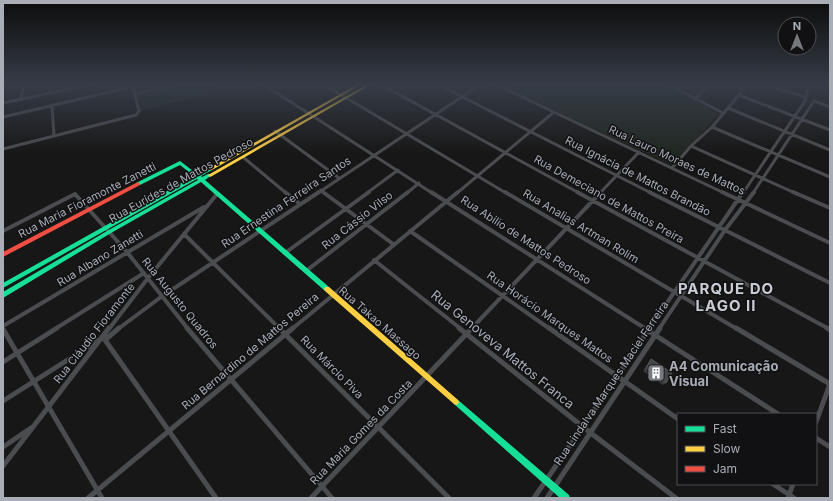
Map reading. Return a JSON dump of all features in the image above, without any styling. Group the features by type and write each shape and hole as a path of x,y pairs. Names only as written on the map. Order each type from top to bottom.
{"street":[{"path":"3,117 46,107"},
{"path":"52,107 54,136"},
{"path":"3,149 136,115 139,112 138,107"},
{"name":"Rua Abilio de Mattos Pedroso","path":"301,107 776,413"},
{"name":"Rua Eurídes de Mattos Pedroso","path":"3,295 197,176 318,107"},
{"name":"Rua Eurídes de Mattos Pedroso","path":"3,286 202,180 281,136 327,107"},
{"name":"Rua Analias Artman Rolim","path":"363,107 830,384"},
{"name":"Rua Demeciano de Mattos Preira","path":"424,107 830,330"},
{"name":"Rua Ernestina Ferreira Santos","path":"103,339 161,296 373,154 446,107"},
{"name":"Rua Ignácia de Mattos Brandão","path":"484,107 830,283"},
{"name":"Rua Lauro Moraes de Mattos","path":"544,107 830,243"},
{"path":"712,107 723,113"},
{"path":"772,107 830,130"},
{"name":"Rua Lindalva Marques Maciel Ferreira","path":"534,498 649,331 737,199 756,174 801,107"},
{"name":"Rua Lindalva Marques Maciel Ferreira","path":"547,498 704,261 746,203 810,107"},
{"path":"672,168 691,146 712,127 728,108 830,150"},
{"name":"Rua Bernardino de Mattos Pereira","path":"88,498 554,112"},
{"path":"712,127 830,177"},
{"path":"275,131 338,178"},
{"path":"691,146 830,208"},
{"name":"Rua Maria Gomes da Costa","path":"311,498 427,377 565,228 639,152"},
{"path":"242,157 300,204"},
{"name":"Rua Takao Massago","path":"180,163 260,230 566,498"},
{"name":"Rua Maria Fioramonte Zanetti","path":"3,255 88,209 180,163"},
{"path":"285,253 398,170"},
{"name":"Rua Cássio Vilso","path":"306,271 418,183"},
{"path":"321,190 393,244"},
{"name":"Rua Augusto Quadros","path":"3,231 75,194 127,252 230,380 332,498"},
{"name":"Rua Cláudio Fioramonte","path":"3,466 103,339 148,278 206,205 217,194"},
{"name":"Rua Albano Zanetti","path":"3,326 206,205"},
{"name":"Rua Horácio Marques Mattos","path":"410,231 677,418"},
{"name":"Rua Márcio Piva","path":"184,234 449,498"},
{"name":"Rua Genoveva Mattos Franca","path":"374,260 582,427 676,498"},
{"path":"3,362 144,273"},
{"path":"3,329 102,498"},
{"path":"3,401 103,339 216,498"},
{"path":"817,419 830,384"},
{"path":"3,447 33,427"},
{"path":"817,439 830,447"},
{"path":"774,485 790,497 793,485"}],"shaded area":[{"path":"140,107 155,107 141,111"},
{"path":"549,107 707,107 719,114 690,147 688,147 671,165"}],"building":[{"name":"A4 Comunicação Visual","path":"651,359 672,373 666,383 646,368"}],"traffic: fast":[{"path":"138,184 180,163 202,180 327,289"},
{"path":"3,286 210,169"},
{"path":"3,295 109,232 210,175"},
{"path":"456,402 566,498"}],"traffic: slow":[{"path":"210,169 319,107"},
{"path":"210,175 329,107"},
{"path":"327,289 456,402"}],"traffic: jam":[{"path":"3,255 138,184"}],"place":[{"name":"A4 Comunicação Visual","path":"656,373"}],"district":[{"name":"PARQUE DO LAGO II","path":"726,298"}]}
